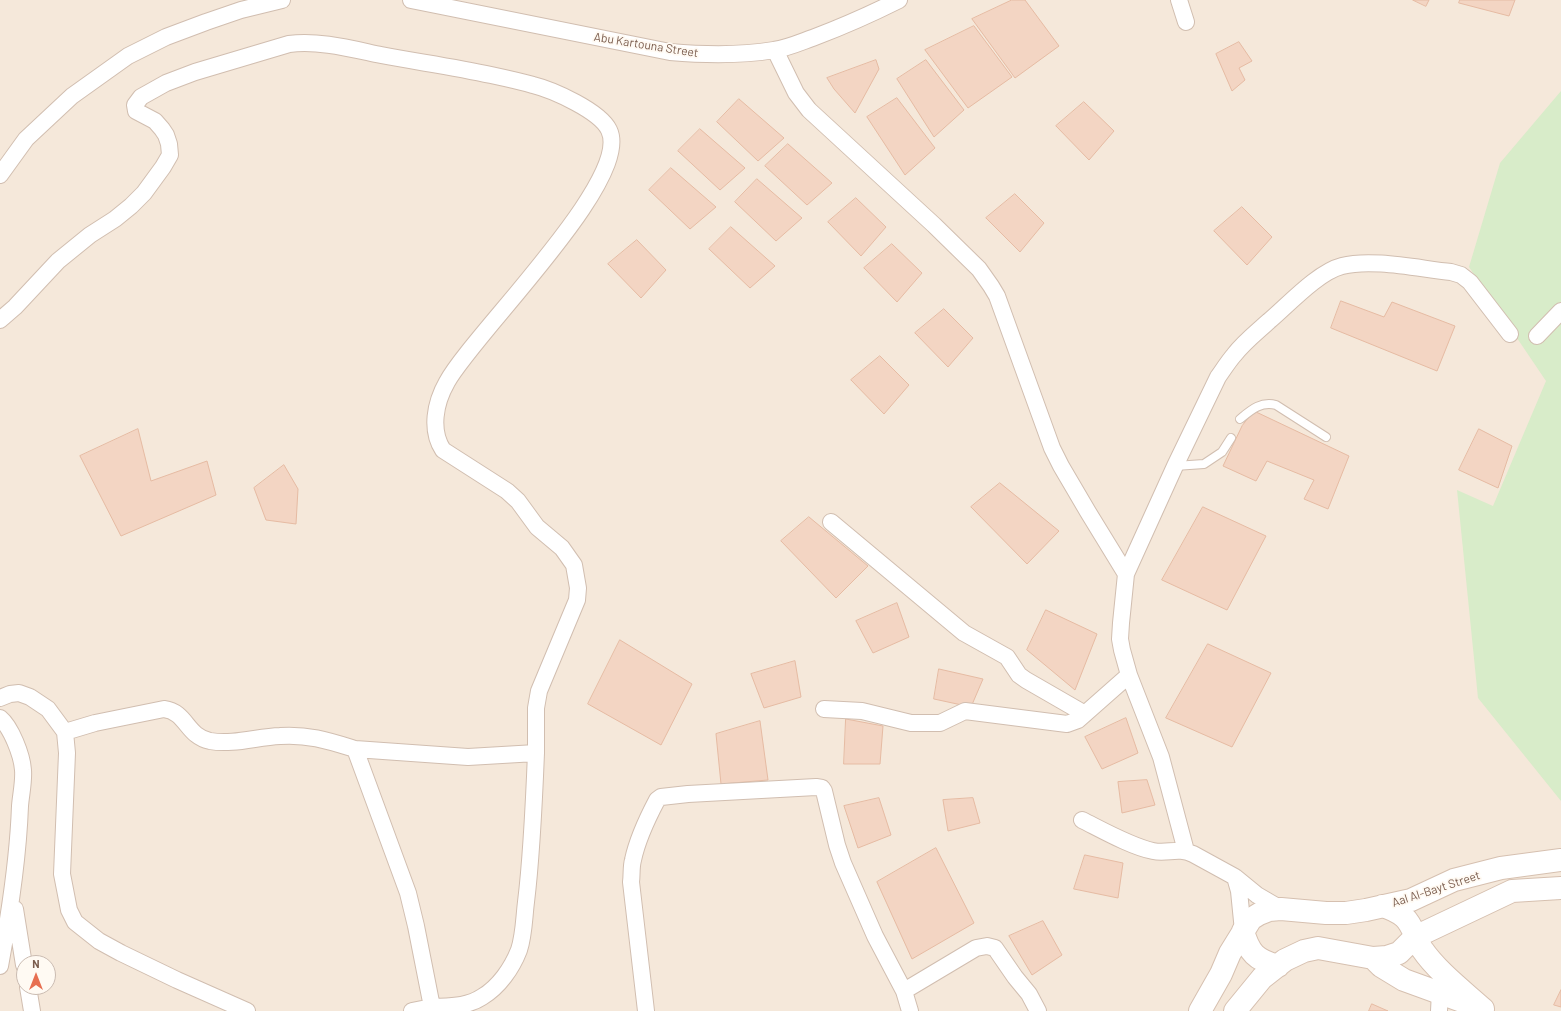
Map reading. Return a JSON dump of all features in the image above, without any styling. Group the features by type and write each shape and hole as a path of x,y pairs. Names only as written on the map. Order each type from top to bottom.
{"street":[{"path":"0,175 26,139 72,96 128,56 166,37 206,22 241,10 282,0"},
{"name":"Abu Kartouna Street","path":"411,0 670,52 697,55 743,54 775,50 790,46 848,25 899,0"},
{"path":"1179,0 1186,22"},
{"path":"0,320 58,261 90,235 115,219 144,193 163,167 170,155 170,151 169,144 162,129 155,121 136,111 135,105 141,97 166,83 195,72 289,44 299,43 344,48 485,74 534,85 552,91 588,110 602,121 610,131 612,141 611,154 593,192 568,230 467,354 447,382 438,404 434,423 438,443 443,450 507,491 518,501 537,527 562,548 574,565 578,588 577,600 539,691 536,708 536,753 531,867 519,949 514,961 502,979 494,988 481,998 466,1004 432,1007 412,1011"},
{"path":"775,50 796,93 809,110 934,225 979,269 991,286 997,296 1052,448 1088,512 1126,574"},
{"path":"1186,851 1161,758 1129,675 1120,639 1126,574 1175,466 1218,377 1234,354 1297,296 1322,277 1340,266 1384,264 1451,272 1461,276 1476,290 1510,334"},
{"path":"1538,336 1561,311"},
{"path":"831,522 964,633 1007,657 1019,674 1026,680 1085,714"},
{"path":"824,709 862,712 911,723 940,723 965,711 1067,724 1075,722 1129,675"},
{"path":"0,698 10,694 19,693 30,697 48,709 65,732 67,753 62,874 69,910 75,922 98,940 122,953 177,980 247,1011"},
{"path":"65,732 95,723 164,709 176,712 195,735 209,740 235,742 280,736 312,736 355,749 468,757 536,753"},
{"path":"0,718 6,722 16,744 23,769 13,897 0,966"},
{"path":"355,749 408,893 432,1007"},
{"path":"646,1011 632,882 633,860 657,800 661,797 688,794 822,788 843,863 875,936 904,991 910,1011"},
{"path":"1082,820 1145,849 1164,852 1178,850 1186,851 1235,877 1257,895 1281,909"},
{"name":"Aal Al-Bayt Street","path":"1200,1011 1222,974 1230,953 1251,919 1259,914 1269,910 1281,909 1326,913 1346,913 1410,900 1454,880 1501,868 1561,860"},
{"path":"1235,877 1239,891 1247,944 1254,955 1265,962 1278,966"},
{"path":"1236,1011 1262,978 1285,960 1304,951 1318,948 1373,958 1387,957 1399,953 1416,937 1512,891 1561,888"},
{"path":"13,897 22,955"},
{"path":"1382,906 1403,916 1411,926 1422,949 1485,1010"},
{"path":"904,991 976,948 987,946 995,948 1029,994 1038,1011"},
{"path":"1373,958 1392,974 1439,1002 1485,1010"},
{"path":"29,995 32,1011"}],"lane":[{"path":"1240,420 1252,409 1262,404 1269,403 1276,405 1326,437"},
{"path":"1175,466 1204,464 1222,452 1231,438"}],"shaded area":[{"path":"0,0 1561,0 1561,1011 0,1011"}],"green space":[{"path":"1561,91 1561,801 1478,698 1457,490 1493,506 1546,381 1469,267 1500,163"}],"building":[{"path":"1012,0 1025,0 1059,46 1015,78 972,19"},
{"path":"1413,0 1429,0 1426,6"},
{"path":"1460,0 1515,0 1509,16 1459,3"},
{"path":"974,26 1012,77 968,108 925,50"},
{"path":"1239,42 1252,61 1239,68 1245,80 1232,91 1216,54"},
{"path":"876,60 879,69 855,113 834,89 827,78"},
{"path":"926,60 964,110 934,137 897,79"},
{"path":"897,98 935,148 905,175 867,117"},
{"path":"739,99 784,138 758,161 717,122"},
{"path":"1084,102 1114,131 1089,160 1056,126"},
{"path":"700,129 745,168 720,190 678,151"},
{"path":"788,144 832,183 807,205 765,166"},
{"path":"671,168 716,207 690,229 649,190"},
{"path":"757,179 802,218 776,241 735,202"},
{"path":"1015,194 1044,223 1020,252 986,218"},
{"path":"856,198 886,227 861,256 828,222"},
{"path":"1242,207 1272,237 1247,265 1214,231"},
{"path":"731,227 775,266 750,288 709,249"},
{"path":"637,240 666,270 641,298 608,264"},
{"path":"892,244 922,273 897,302 864,268"},
{"path":"1341,301 1384,317 1392,302 1455,326 1437,371 1331,328"},
{"path":"944,309 973,338 948,367 915,333"},
{"path":"880,356 909,385 884,414 851,380"},
{"path":"1254,411 1349,456 1328,509 1304,499 1314,480 1267,461 1256,481 1223,466 1242,426"},
{"path":"138,429 151,481 207,461 216,495 121,536 80,456"},
{"path":"1479,429 1512,446 1498,488 1459,470"},
{"path":"284,465 298,489 296,524 266,520 254,488"},
{"path":"1000,483 1059,531 1027,564 971,507"},
{"path":"1203,507 1266,536 1227,610 1162,580"},
{"path":"809,517 868,566 836,598 781,541"},
{"path":"897,603 909,637 873,653 856,621"},
{"path":"1046,610 1097,634 1075,690 1027,650"},
{"path":"620,640 692,684 661,745 588,704"},
{"path":"1208,644 1271,673 1232,747 1166,718"},
{"path":"795,661 801,697 764,708 751,674"},
{"path":"939,669 983,679 971,707 934,699"},
{"path":"1126,718 1138,753 1102,769 1085,737"},
{"path":"846,719 883,726 880,764 844,764"},
{"path":"760,721 768,780 721,784 716,734"},
{"path":"1147,780 1155,805 1122,813 1118,782"},
{"path":"879,798 891,835 858,848 844,806"},
{"path":"973,798 980,823 948,831 943,800"},
{"path":"936,848 974,923 912,959 877,882"},
{"path":"1085,855 1123,863 1118,898 1074,889"},
{"path":"1043,921 1062,955 1032,975 1009,936"},
{"path":"1561,990 1561,1007 1554,1005"},
{"path":"1372,1004 1388,1011 1369,1011"}]}
